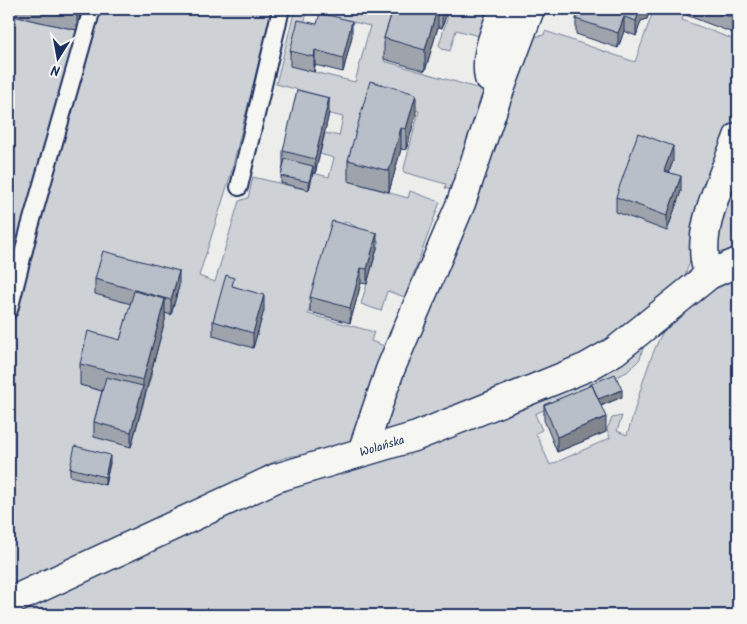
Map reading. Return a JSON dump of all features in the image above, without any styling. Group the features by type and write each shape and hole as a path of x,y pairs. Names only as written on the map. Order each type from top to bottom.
{"street":[{"path":"501,84 489,78 487,67 489,50 503,9"},
{"path":"362,452 390,370 461,203 501,84 530,9"},
{"path":"709,275 704,263 704,234 738,137"},
{"name":"Wolańska","path":"9,602 276,478 417,436 587,367 615,350 709,275 738,262"}],"lane":[{"path":"9,310 31,221 92,9"},
{"path":"239,187 281,9"}],"shaded area":[{"path":"9,9 14,9 13,16 76,30 81,9 272,9 230,177 199,276 215,282 239,201 248,198 253,177 308,190 313,173 329,177 334,158 320,154 325,133 339,136 343,117 327,113 330,98 276,84 295,9 308,9 301,35 314,72 355,82 370,26 333,17 335,9 399,9 384,61 487,91 458,192 445,188 446,184 403,172 419,111 400,104 348,181 408,198 410,191 440,202 405,297 387,291 381,311 361,304 379,242 365,239 360,229 347,222 335,225 331,230 308,314 374,332 371,341 387,347 352,442 337,450 293,456 273,462 244,482 9,594","holes":["120,361 152,373 131,447 106,392 80,385"]},
{"path":"450,9 498,9 486,38 456,30 450,51 442,49 439,45"},
{"path":"654,9 686,9 682,20 738,41 738,123 682,284 604,348 380,438 380,421 528,38 544,35 545,31 635,62"},
{"path":"738,152 738,250 719,252 712,248"},
{"path":"738,273 738,615 9,615 231,509 646,337 640,359 627,372 535,414 542,430 536,433 550,465 610,438 607,429 612,418 622,416 617,431 627,435 650,362 669,322 691,302"}],"building":[{"path":"47,9 78,9 77,15"},
{"path":"393,9 437,9 425,50 384,38"},
{"path":"580,9 640,9 636,21 624,17 618,33 576,19"},
{"path":"709,9 738,9 738,20"},
{"path":"320,13 352,21 343,58 315,50 314,57 290,51 298,20 317,24"},
{"path":"370,81 416,94 406,129 401,128 389,171 348,160"},
{"path":"297,90 329,98 315,159 283,151"},
{"path":"638,133 673,146 664,171 681,176 667,216 616,197"},
{"path":"285,159 313,166 309,182 281,176"},
{"path":"332,221 377,233 367,269 361,268 350,308 310,297"},
{"path":"103,251 179,271 171,300 95,279"},
{"path":"226,275 234,278 232,286 264,295 253,333 213,321"},
{"path":"134,291 165,299 143,380 80,364 88,331 120,340"},
{"path":"615,374 622,390 598,399 592,385 589,385"},
{"path":"106,377 143,386 131,432 94,422"},
{"path":"592,385 606,417 557,437 544,405"},
{"path":"75,446 110,455 105,477 70,468"}]}
